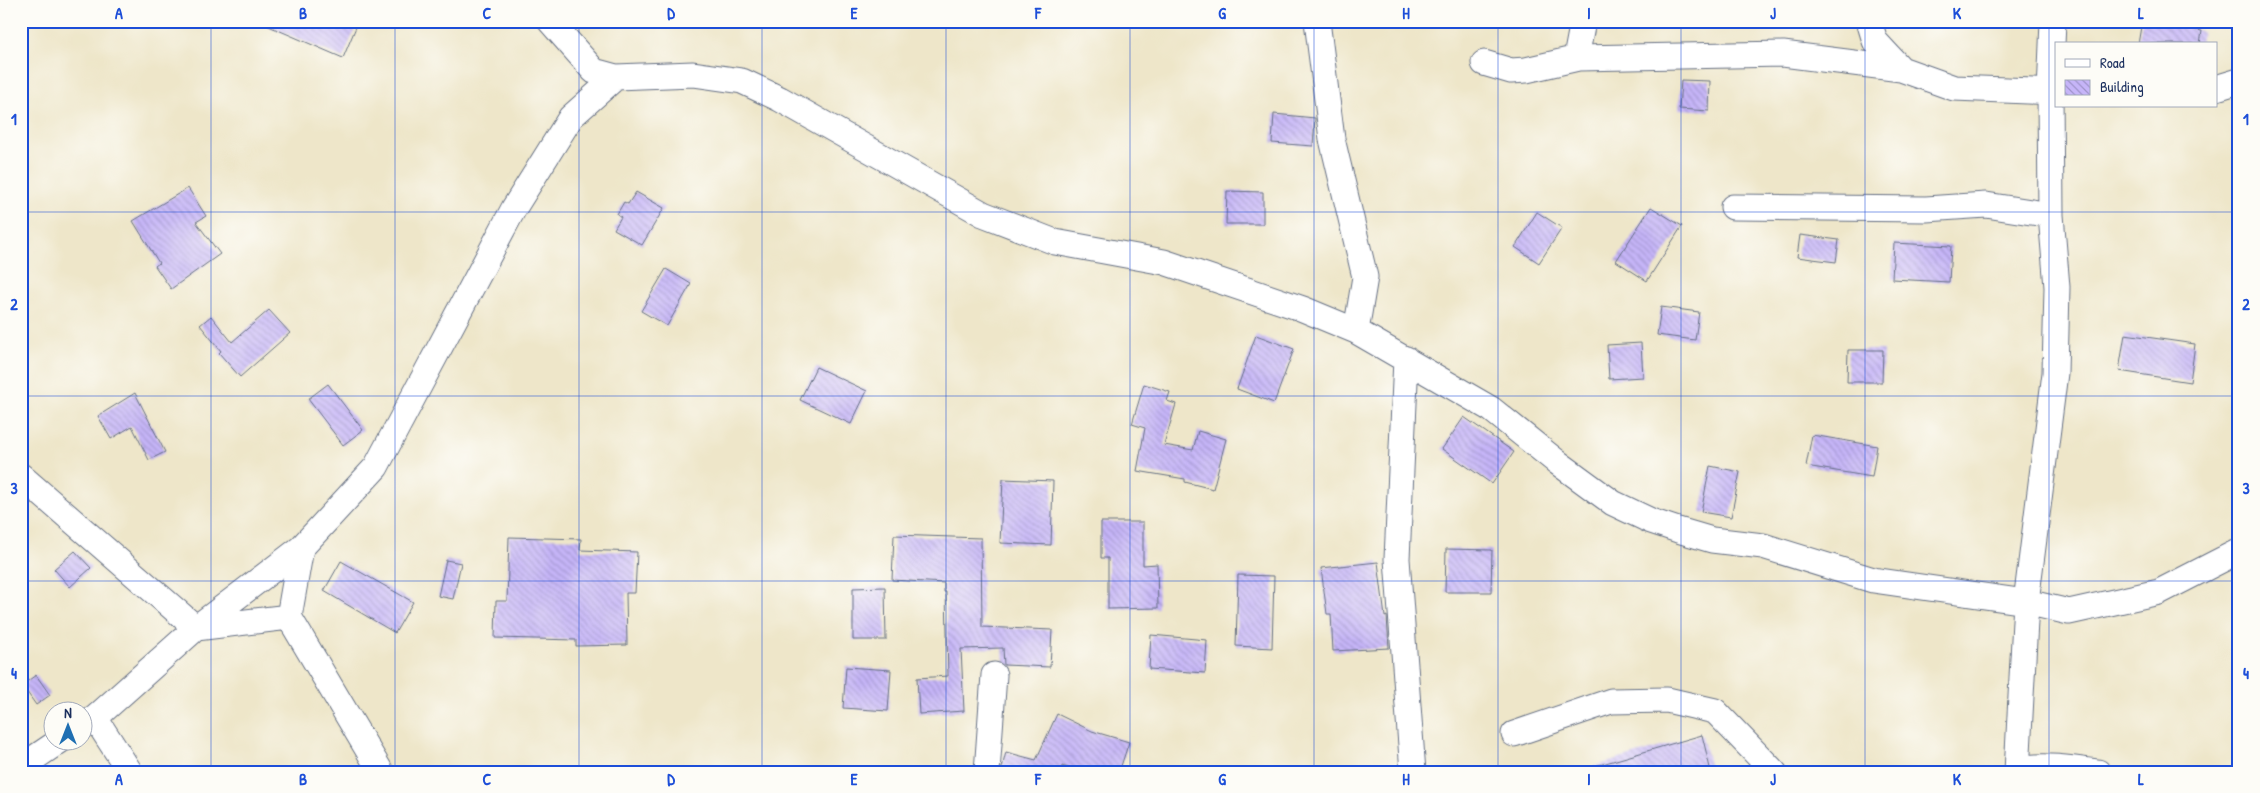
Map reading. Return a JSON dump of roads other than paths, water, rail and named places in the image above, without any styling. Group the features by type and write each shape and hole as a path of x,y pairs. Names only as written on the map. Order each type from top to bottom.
{"street":[{"path":"550,21 594,71 616,77 693,74 742,81 780,99 983,214 1055,242 1164,262 1303,309 1356,331 1491,409 1557,462 1613,503 1651,521 1712,540 1763,546 1872,580 2026,602 2069,612 2159,592 2239,551"},
{"path":"1317,21 1332,139 1365,277 1356,331"},
{"path":"1576,58 1583,21"},
{"path":"1868,21 1875,41 1901,69"},
{"path":"2053,21 2050,215 2057,287 2055,373 2026,602 2017,770 2032,766 2056,766 2098,772"},
{"path":"1484,62 1511,71 1526,70 1576,58 1783,54 1901,69 1954,88 2053,92"},
{"path":"92,719 196,628 300,548 376,467 514,208 571,117 616,77"},
{"path":"2218,87 2239,82"},
{"path":"1733,207 1926,210 1986,205 2050,215"},
{"path":"1406,359 1397,559 1413,772"},
{"path":"21,476 196,628 289,617"},
{"path":"300,548 289,617 381,772"},
{"path":"986,772 994,675"},
{"path":"1514,734 1611,701 1667,700 1715,711 1774,772"},
{"path":"92,726 130,772"},
{"path":"21,767 46,750"}]}
